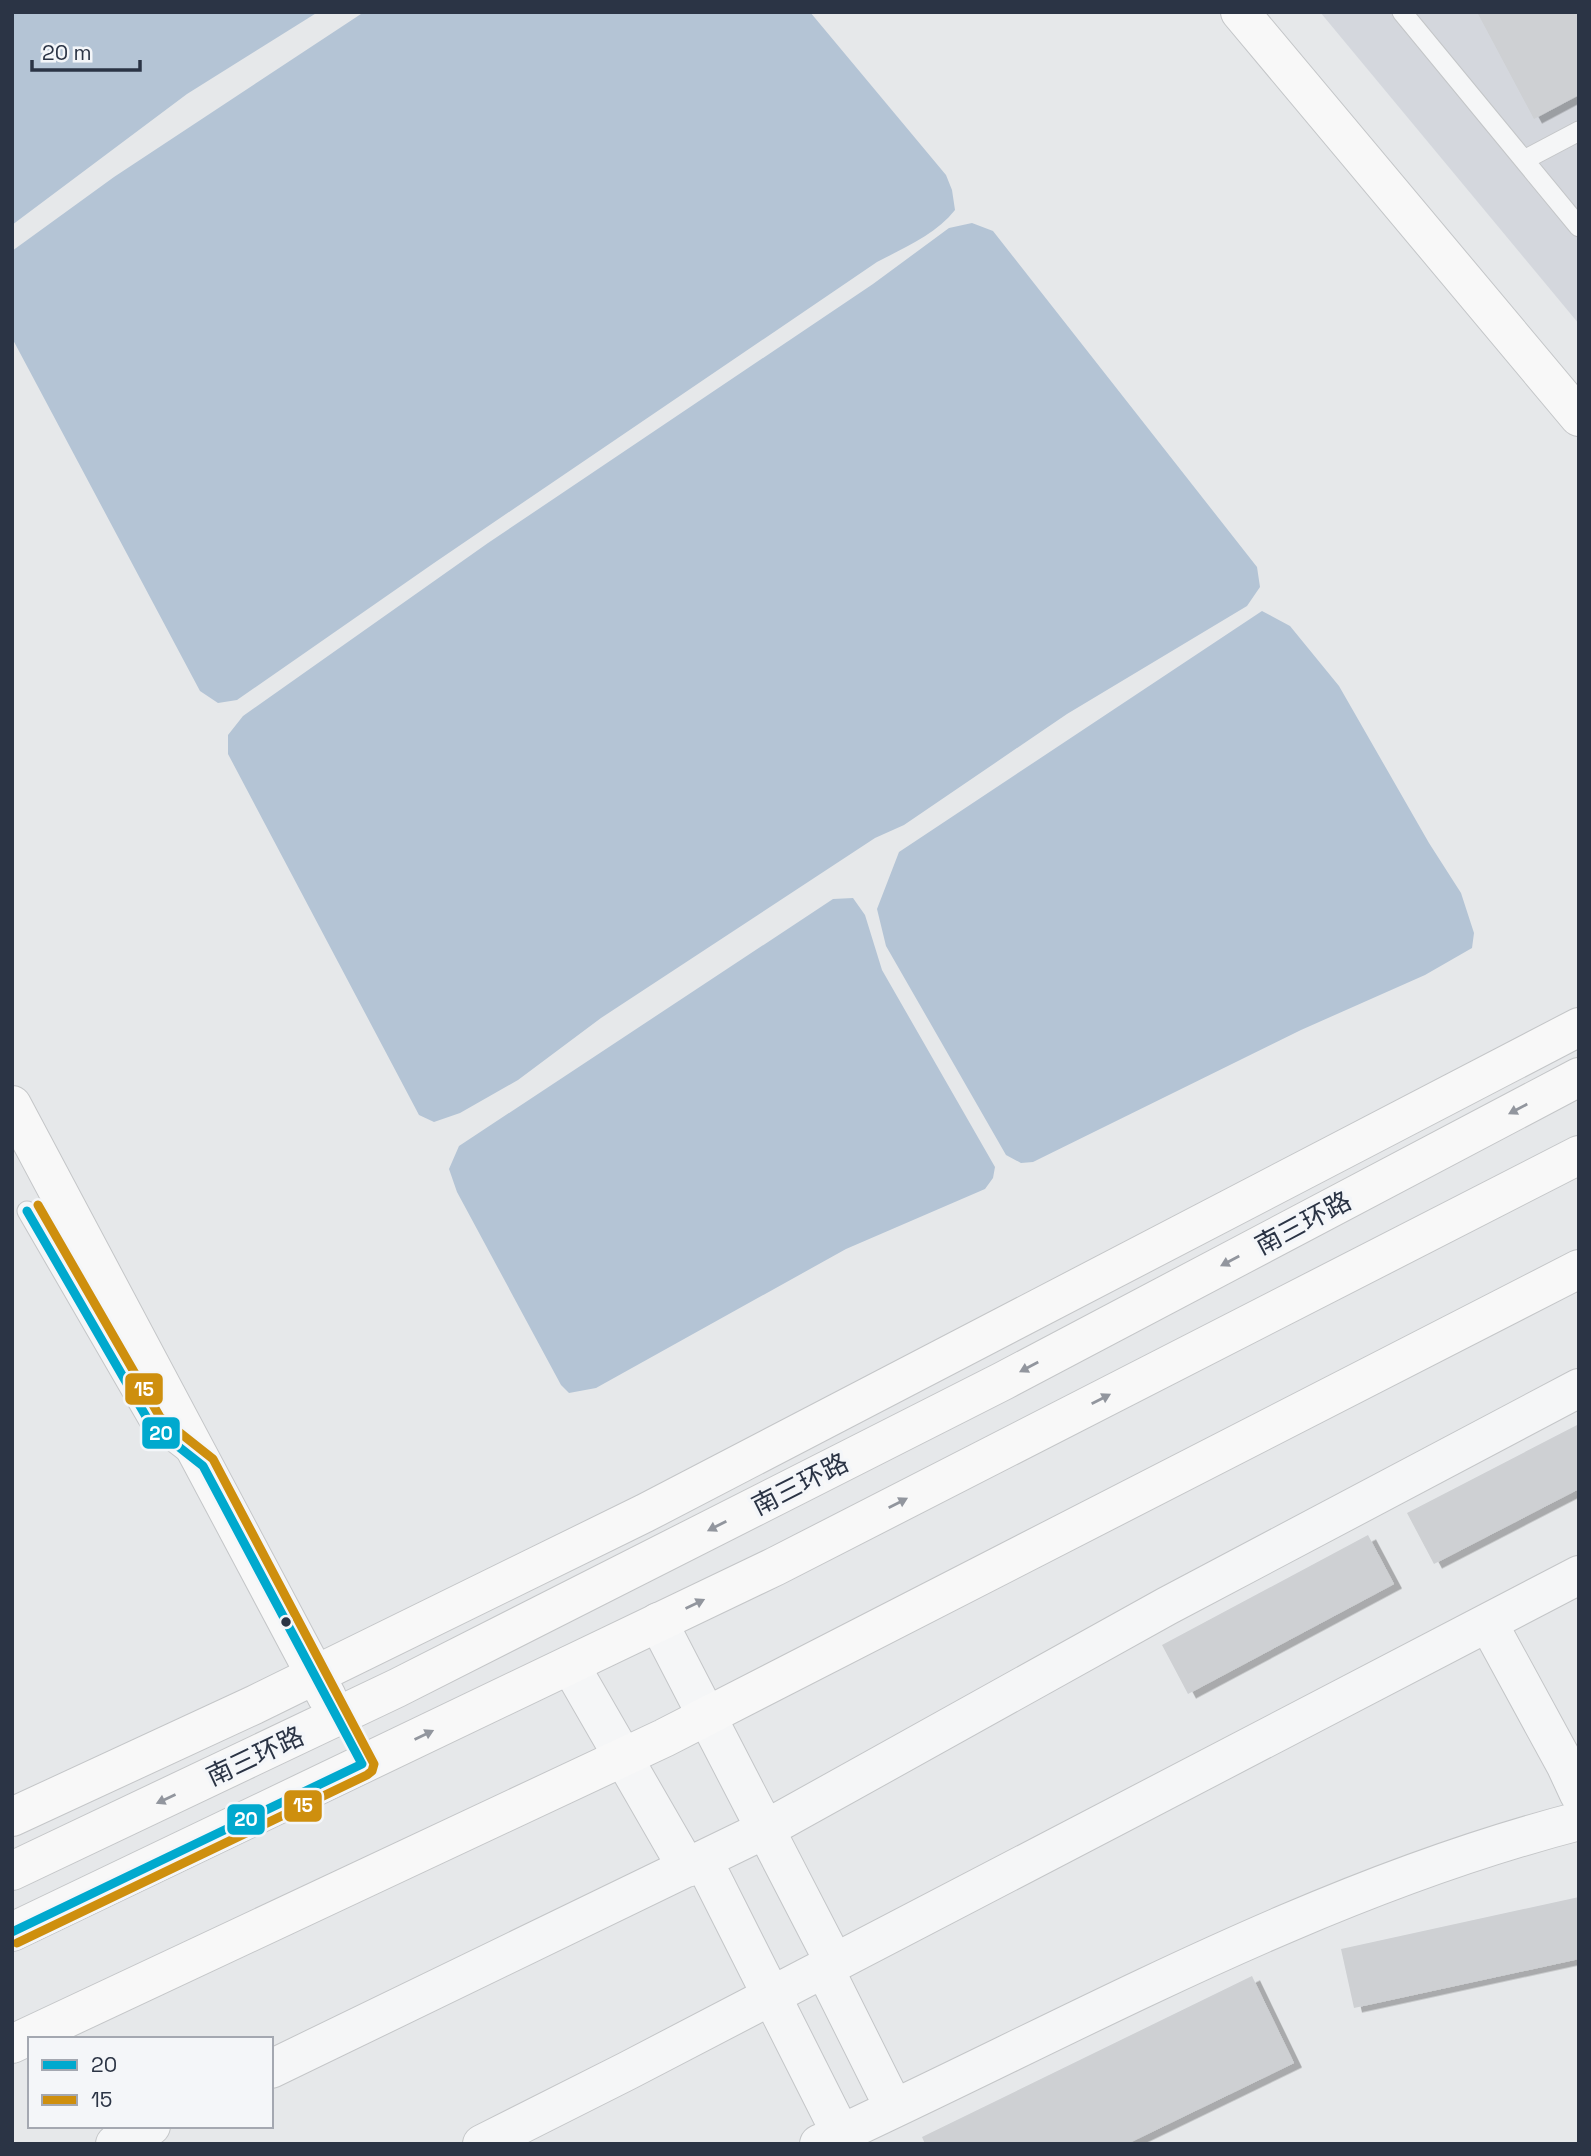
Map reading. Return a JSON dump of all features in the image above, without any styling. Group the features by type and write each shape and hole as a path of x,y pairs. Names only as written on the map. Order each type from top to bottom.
{"street":[{"path":"1240,12 1579,418"},
{"path":"12,1817 316,1675 645,1513 1579,1027"},
{"name":"南三环路","path":"12,1871 338,1717 1003,1381 1579,1077"},
{"path":"12,1105 362,1764"},
{"name":"南三环路","path":"12,1932 788,1559 1579,1155"},
{"path":"12,2044 707,1716 1579,1269"},
{"path":"273,2068 766,1829 1167,1606 1579,1388"},
{"path":"482,2144 1579,1575"},
{"path":"658,1622 766,1829 894,2108"},
{"path":"1488,1623 1574,1773"},
{"path":"570,1665 624,1757 695,1864 770,1995 830,2139 1266,1931 1523,1835 1579,1821"},
{"path":"115,2144 148,2128"}],"lane":[{"path":"1402,12 1579,227"},
{"path":"1524,160 1579,131"},
{"path":"27,1211 151,1425 203,1465"}],"shaded area":[{"path":"1320,12 1579,12 1579,324"}],"water":[{"path":"12,12 318,12 187,94 12,225"},
{"path":"364,12 810,12 946,175 955,210 929,233 877,262 237,700 218,703 200,691 12,338 12,251 114,177"},
{"path":"972,223 993,231 1257,567 1260,587 1247,606 1067,714 904,825 875,838 601,1018 518,1080 460,1113 434,1122 419,1115 228,754 228,735 243,716 488,543 873,284 949,228"},
{"path":"1262,611 1290,626 1339,686 1429,843 1461,893 1474,933 1472,948 1425,975 1301,1030 1033,1162 1021,1163 1006,1155 886,946 877,909 899,852"},
{"path":"853,898 865,915 882,970 995,1167 993,1178 985,1189 846,1249 596,1388 569,1393 561,1385 457,1192 449,1169 459,1146 833,899"}],"building":[{"path":"1477,12 1579,12 1579,95 1534,119"},
{"path":"1579,1424 1579,1489 1434,1564 1407,1513"},
{"path":"1368,1535 1394,1584 1188,1694 1162,1645"},
{"path":"1579,1897 1579,1959 1354,2008 1341,1949"},
{"path":"1252,1976 1294,2063 1127,2144 925,2144 922,2137"}],"transit line":[{"name":"15","path":"17,1943 367,1775 374,1764 213,1459 160,1417 38,1205"},
{"name":"20","path":"12,1932 362,1764 203,1466 151,1425 27,1211"}]}
